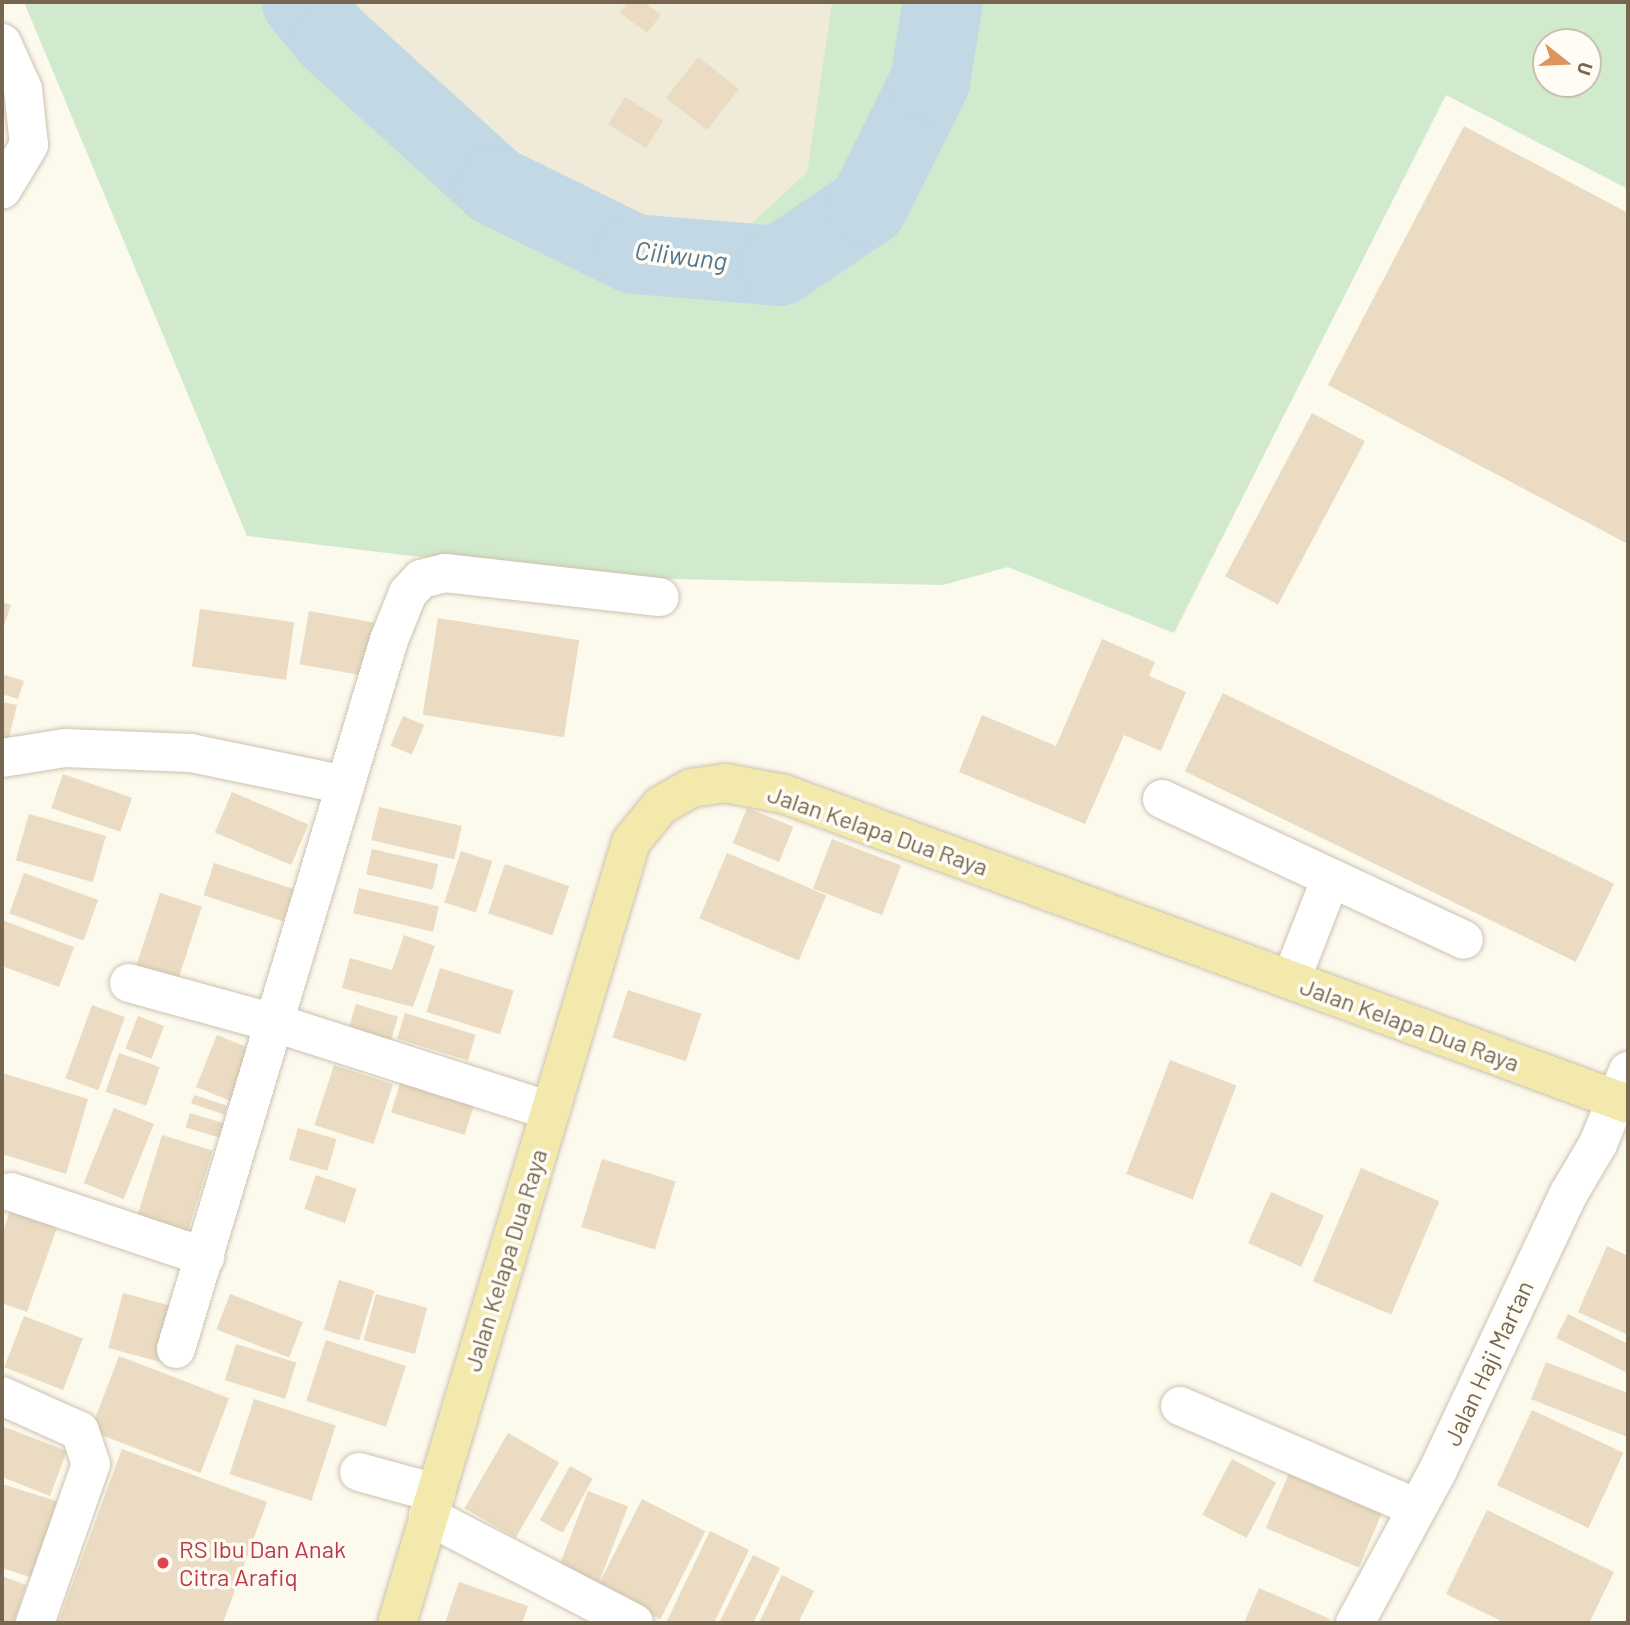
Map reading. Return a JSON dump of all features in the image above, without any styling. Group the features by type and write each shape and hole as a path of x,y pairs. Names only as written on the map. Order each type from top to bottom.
{"main road":[{"name":"Jalan Kelapa Dua Raya","path":"397,1623 631,842 660,806 691,788 725,783 784,794 1291,980 1624,1091"}],"street":[{"path":"2,43 23,89 29,145 2,190"},
{"path":"176,1349 278,1024 345,785 399,610 421,579 445,573 660,597"},
{"path":"2,758 65,748 191,753 345,785"},
{"path":"1162,799 1330,880 1464,940"},
{"path":"1291,980 1330,880"},
{"path":"129,983 278,1024 550,1111"},
{"name":"Jalan Haji Martan","path":"1355,1623 1414,1507 1438,1470 1624,1091"},
{"path":"11,1192 205,1257"},
{"path":"2,1396 80,1431 90,1456 81,1504 35,1623"},
{"path":"1180,1406 1414,1507"},
{"path":"359,1472 432,1504 634,1623"}],"shaded area":[{"path":"332,2 832,2 807,172 724,249 608,240"}],"green space":[{"path":"24,2 332,2 608,240 724,249 807,172 832,2 1628,2 1628,189 1446,95 1174,633 1008,567 943,585 583,577 247,536"}],"building":[{"path":"628,2 643,2 661,15 647,33 620,13"},
{"path":"698,57 739,89 707,130 666,98"},
{"path":"625,97 663,121 646,148 608,124"},
{"path":"1464,126 1628,213 1628,544 1328,385"},
{"path":"1312,413 1365,441 1278,605 1225,576"},
{"path":"2,602 11,605 2,631"},
{"path":"200,609 294,622 286,680 192,666"},
{"path":"309,611 374,622 365,676 300,664"},
{"path":"438,618 579,640 564,737 423,715"},
{"path":"1102,639 1155,662 1149,676 1186,692 1161,751 1124,735 1085,824 959,772 982,715 1056,746"},
{"path":"2,674 24,681 18,699 2,694"},
{"path":"1223,693 1614,884 1576,962 1185,771"},
{"path":"2,702 17,705 6,750 2,749"},
{"path":"403,716 424,725 412,754 390,745"},
{"path":"63,774 132,798 120,832 51,808"},
{"path":"232,792 308,824 291,865 215,833"},
{"path":"379,807 462,826 454,859 371,840"},
{"path":"747,808 793,827 779,862 733,843"},
{"path":"29,814 106,836 93,882 16,860"},
{"path":"832,839 901,866 882,915 813,888"},
{"path":"372,849 438,864 432,890 366,874"},
{"path":"461,851 492,861 476,913 444,902"},
{"path":"727,853 826,895 799,961 699,918"},
{"path":"214,863 294,889 283,921 203,895"},
{"path":"505,864 569,886 552,935 488,913"},
{"path":"24,873 98,900 84,940 9,913"},
{"path":"359,888 439,906 433,932 353,913"},
{"path":"160,893 202,907 177,984 135,970"},
{"path":"2,920 74,947 59,987 2,966"},
{"path":"404,935 435,946 413,1007 342,988 350,958 392,970"},
{"path":"440,968 514,991 500,1035 427,1012"},
{"path":"628,990 701,1014 686,1061 613,1038"},
{"path":"356,1004 398,1017 391,1041 349,1028"},
{"path":"92,1005 125,1017 98,1090 65,1078"},
{"path":"405,1013 476,1035 468,1060 397,1039"},
{"path":"138,1016 164,1026 152,1059 125,1049"},
{"path":"217,1035 256,1051 235,1103 196,1087"},
{"path":"119,1053 160,1067 146,1106 106,1092"},
{"path":"1170,1060 1236,1085 1193,1199 1126,1174"},
{"path":"334,1065 393,1084 373,1144 315,1125"},
{"path":"2,1073 88,1099 66,1174 2,1154"},
{"path":"401,1080 475,1103 465,1135 391,1113"},
{"path":"194,1095 227,1106 225,1114 191,1104"},
{"path":"114,1108 154,1124 124,1199 84,1183"},
{"path":"190,1113 232,1126 228,1140 186,1127"},
{"path":"298,1128 336,1139 327,1171 289,1160"},
{"path":"162,1135 213,1150 187,1235 136,1219"},
{"path":"602,1159 676,1182 655,1249 581,1227"},
{"path":"1361,1168 1439,1201 1391,1314 1313,1281"},
{"path":"316,1175 357,1189 345,1223 304,1209"},
{"path":"1271,1192 1324,1216 1301,1267 1248,1243"},
{"path":"10,1211 57,1228 27,1312 2,1303 2,1234"},
{"path":"1607,1246 1628,1256 1628,1335 1578,1312"},
{"path":"339,1280 374,1291 359,1341 324,1330"},
{"path":"123,1293 178,1308 163,1363 108,1348"},
{"path":"230,1294 303,1322 289,1357 216,1329"},
{"path":"376,1294 427,1308 415,1354 364,1340"},
{"path":"1568,1314 1628,1344 1628,1373 1556,1338"},
{"path":"24,1316 83,1339 63,1390 4,1367"},
{"path":"326,1340 406,1366 386,1427 306,1401"},
{"path":"236,1344 296,1362 285,1399 225,1380"},
{"path":"119,1356 229,1398 200,1473 90,1431"},
{"path":"1546,1362 1628,1393 1627,1437 1531,1399"},
{"path":"254,1399 336,1426 311,1501 230,1474"},
{"path":"1532,1410 1624,1453 1588,1528 1497,1485"},
{"path":"2,1426 67,1451 50,1496 2,1477"},
{"path":"508,1433 559,1462 516,1538 464,1508"},
{"name":"RS Ibu Dan Anak Citra Arafiq","path":"122,1449 267,1502 223,1623 58,1623"},
{"path":"1232,1459 1276,1482 1247,1538 1202,1515"},
{"path":"570,1466 593,1479 563,1533 540,1520"},
{"path":"1290,1471 1383,1510 1359,1568 1266,1528"},
{"path":"2,1484 69,1505 45,1582 2,1568"},
{"path":"588,1491 628,1506 597,1588 557,1572"},
{"path":"642,1499 705,1531 660,1619 597,1587"},
{"path":"1487,1510 1614,1572 1589,1623 1505,1623 1446,1594"},
{"path":"710,1531 749,1550 714,1623 666,1623"},
{"path":"753,1555 780,1568 753,1623 719,1623"},
{"path":"782,1575 814,1591 798,1623 759,1623"},
{"path":"2,1576 26,1585 14,1623 2,1623"},
{"path":"459,1582 528,1606 522,1623 445,1623"},
{"path":"1259,1588 1330,1619 1328,1623 1244,1623"}],"waterway":[{"name":"Ciliwung","path":"302,2 332,38 495,186 634,254 779,266 868,206 930,81 943,2"}],"place":[{"name":"RS Ibu Dan Anak Citra Arafiq","path":"163,1563"}]}
